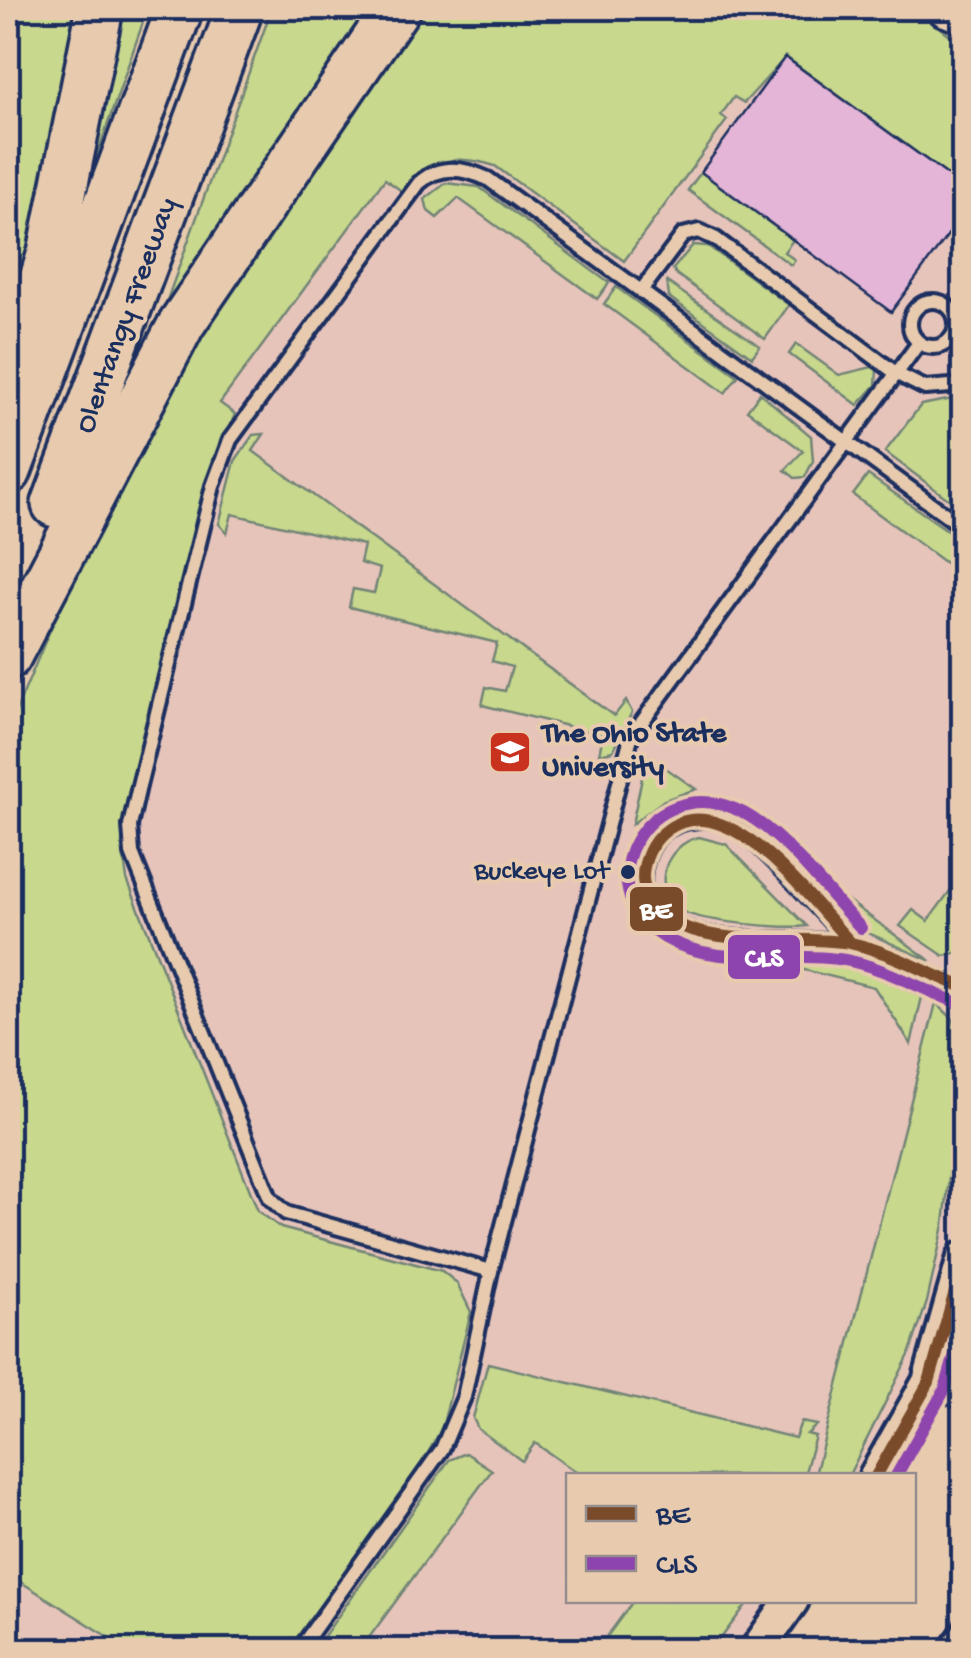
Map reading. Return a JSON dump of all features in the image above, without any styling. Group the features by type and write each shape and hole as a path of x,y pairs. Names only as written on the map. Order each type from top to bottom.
{"highway":[{"path":"8,390 51,253 100,8"},
{"name":"Olentangy Freeway","path":"8,471 180,8"},
{"name":"Olentangy Freeway","path":"8,622 80,445 240,8"},
{"path":"8,656 182,323 397,8"}],"main road":[{"path":"945,8 964,15"}],"street":[{"path":"878,1473 929,1382 964,1258"},
{"path":"929,1382 964,1396"},
{"path":"756,1650 790,1603"}],"lane":[{"path":"491,1271 286,1213 270,1198 132,852 130,826 213,486 230,440 419,183 444,170 468,169 964,528"},
{"path":"641,291 683,236 699,231 896,374 925,388 964,385"},
{"path":"299,1650 442,1449 464,1398 491,1271 630,737 918,344"},
{"path":"851,944 736,829 708,819 679,823 660,836 648,854 643,881 652,909 672,924 701,933 851,944 964,987"},
{"path":"944,1650 964,1622"}],"shaded area":[{"name":"The Ohio State University","path":"458,8 963,8 964,1257 877,1473 566,1473 566,1603 791,1603 757,1650 8,1650 8,870 184,415"}],"green space":[{"path":"8,8 87,8 68,115 8,334"},
{"path":"115,8 148,8 87,184"},
{"path":"272,8 378,8 173,305 166,303"},
{"path":"417,8 915,8 963,45 963,187 786,57 744,103 734,97 721,115 727,120 624,261 495,166 467,160 444,162 423,172 403,192 385,179 220,403 235,414 204,491 123,816 127,879 258,1211 281,1228 442,1271 457,1283 471,1312 442,1428 419,1468 288,1650 130,1650 8,1574 8,730 78,563 172,375"},
{"path":"701,172 793,240 784,252 795,260 791,265 688,190"},
{"path":"446,183 479,187 609,283 597,299 458,198 437,218 428,211 425,199"},
{"path":"693,245 708,246 789,305 765,339 676,274 673,269"},
{"path":"667,282 760,346 752,357 669,297"},
{"path":"616,287 738,376 725,393 604,304"},
{"path":"796,344 839,375 872,367 877,370 876,385 858,405 789,354"},
{"path":"760,393 811,436 813,461 805,477 795,478 785,470 803,451 747,410"},
{"path":"964,397 963,510 885,452 921,405"},
{"path":"264,434 253,451 614,716 626,701 632,712 613,751 599,754 603,735 482,705 486,687 505,691 512,667 492,661 497,643 349,607 353,589 374,593 380,569 360,563 364,545 232,514 227,533 219,524 235,461 253,435"},
{"path":"868,475 963,541 963,576 853,495"},
{"path":"647,755 696,789 664,800 632,824"},
{"path":"758,835 928,959 930,961 846,923"},
{"path":"699,837 726,844 807,926 764,926 709,919 684,912 673,903 664,882 669,859 677,849"},
{"path":"963,873 963,951 944,956 900,926 913,910 928,921"},
{"path":"711,942 838,958 922,997 911,1044 874,987 710,947"},
{"path":"936,1003 953,1019 963,1045 944,1225 927,1302 909,1355 850,1473 816,1473"},
{"path":"488,1363 795,1438 801,1422 817,1425 807,1434 815,1436 805,1473 577,1473 535,1443 522,1461 478,1429 473,1418"},
{"path":"466,1453 492,1470 360,1650 314,1650 449,1460"},
{"path":"631,1603 747,1603 712,1650 597,1650"}],"building":[{"path":"785,57 964,187 964,213 891,312 701,172"}],"transit line":[{"name":"CLS","path":"861,928 785,845 735,809 704,802 676,807 652,821 636,841 627,866 628,892 640,917 665,938 686,947 730,956 823,957 860,963 958,1003"},
{"name":"BE","path":"851,943 790,876 738,832 711,821 684,821 660,836 649,852 644,885 656,908 676,924 733,938 850,943 964,987"},
{"name":"BE","path":"878,1473 929,1382 964,1260"},
{"name":"CLS","path":"898,1473 945,1389 964,1324"}],"place":[{"name":"The Ohio State University","path":"510,752"},
{"name":"Buckeye Lot","path":"628,872"}]}
